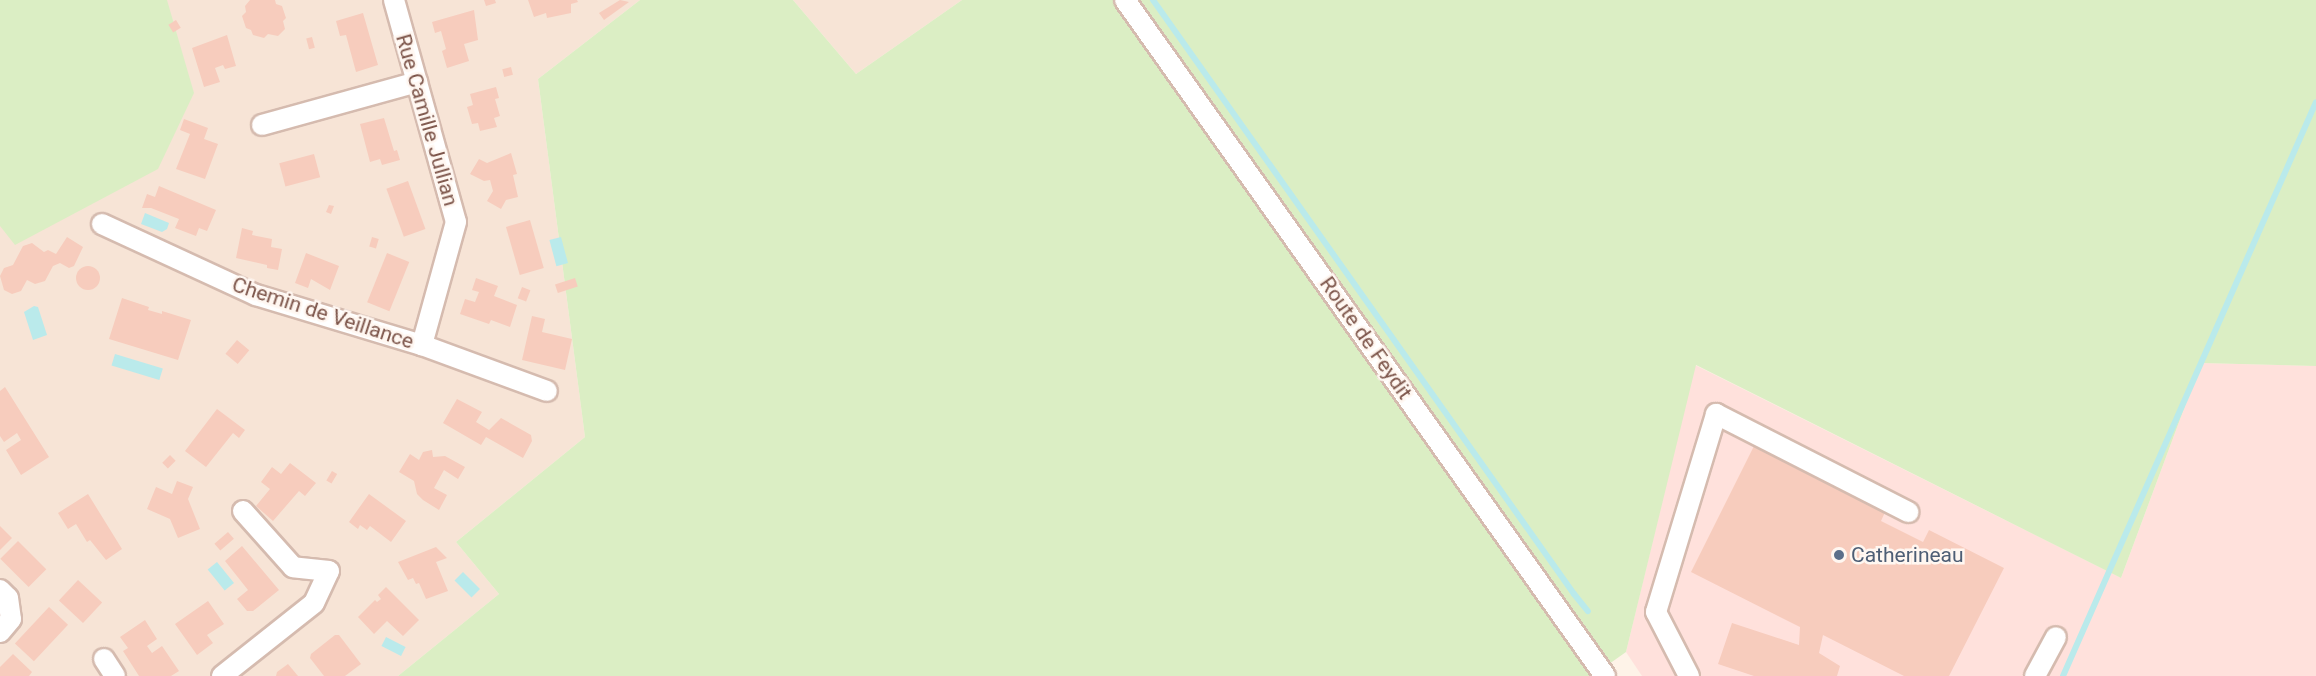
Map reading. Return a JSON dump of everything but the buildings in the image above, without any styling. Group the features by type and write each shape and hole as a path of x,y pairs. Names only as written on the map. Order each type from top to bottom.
{"street":[{"name":"Rue Camille Jullian","path":"394,0 456,222 422,345"},
{"name":"Route de Feydit","path":"1125,0 1605,676"},
{"path":"262,125 417,82"},
{"name":"Chemin de Veillance","path":"102,224 256,295 422,345 547,392"},
{"path":"1689,676 1656,612 1716,414 1908,512"},
{"path":"222,676 314,603 329,570 293,567 243,511"},
{"path":"0,590 8,598 11,619 0,632"},
{"path":"2035,676 2056,637"},
{"path":"104,659 115,676"}],"shaded area":[{"path":"0,0 640,0 538,79 585,437 456,542 499,594 398,676 0,676"},
{"path":"793,0 962,0 856,74"},
{"path":"2201,363 2316,366 2316,676 1642,676 1626,652 1695,365 2121,578"}],"green space":[{"path":"0,0 167,0 194,93 158,169 15,245 0,226"},
{"path":"640,0 793,0 856,74 962,0 2316,0 2316,366 2201,363 2121,578 1696,365 1626,652 1592,676 398,676 499,594 456,542 585,437 538,79"}],"water":[{"path":"145,213 169,223 167,229 162,232 141,224"},
{"path":"561,237 568,263 556,266 549,240"},
{"path":"34,306 38,307 47,335 33,340 24,312"},
{"path":"115,354 163,369 159,380 111,365"},
{"path":"217,562 234,583 225,591 208,570"},
{"path":"463,572 480,589 471,597 455,580"},
{"path":"386,637 406,647 401,656 381,646"}],"waterway":[{"path":"1153,0 1588,611"},
{"path":"2063,676 2316,102"}],"place":[{"name":"Catherineau","path":"1839,555"}]}
